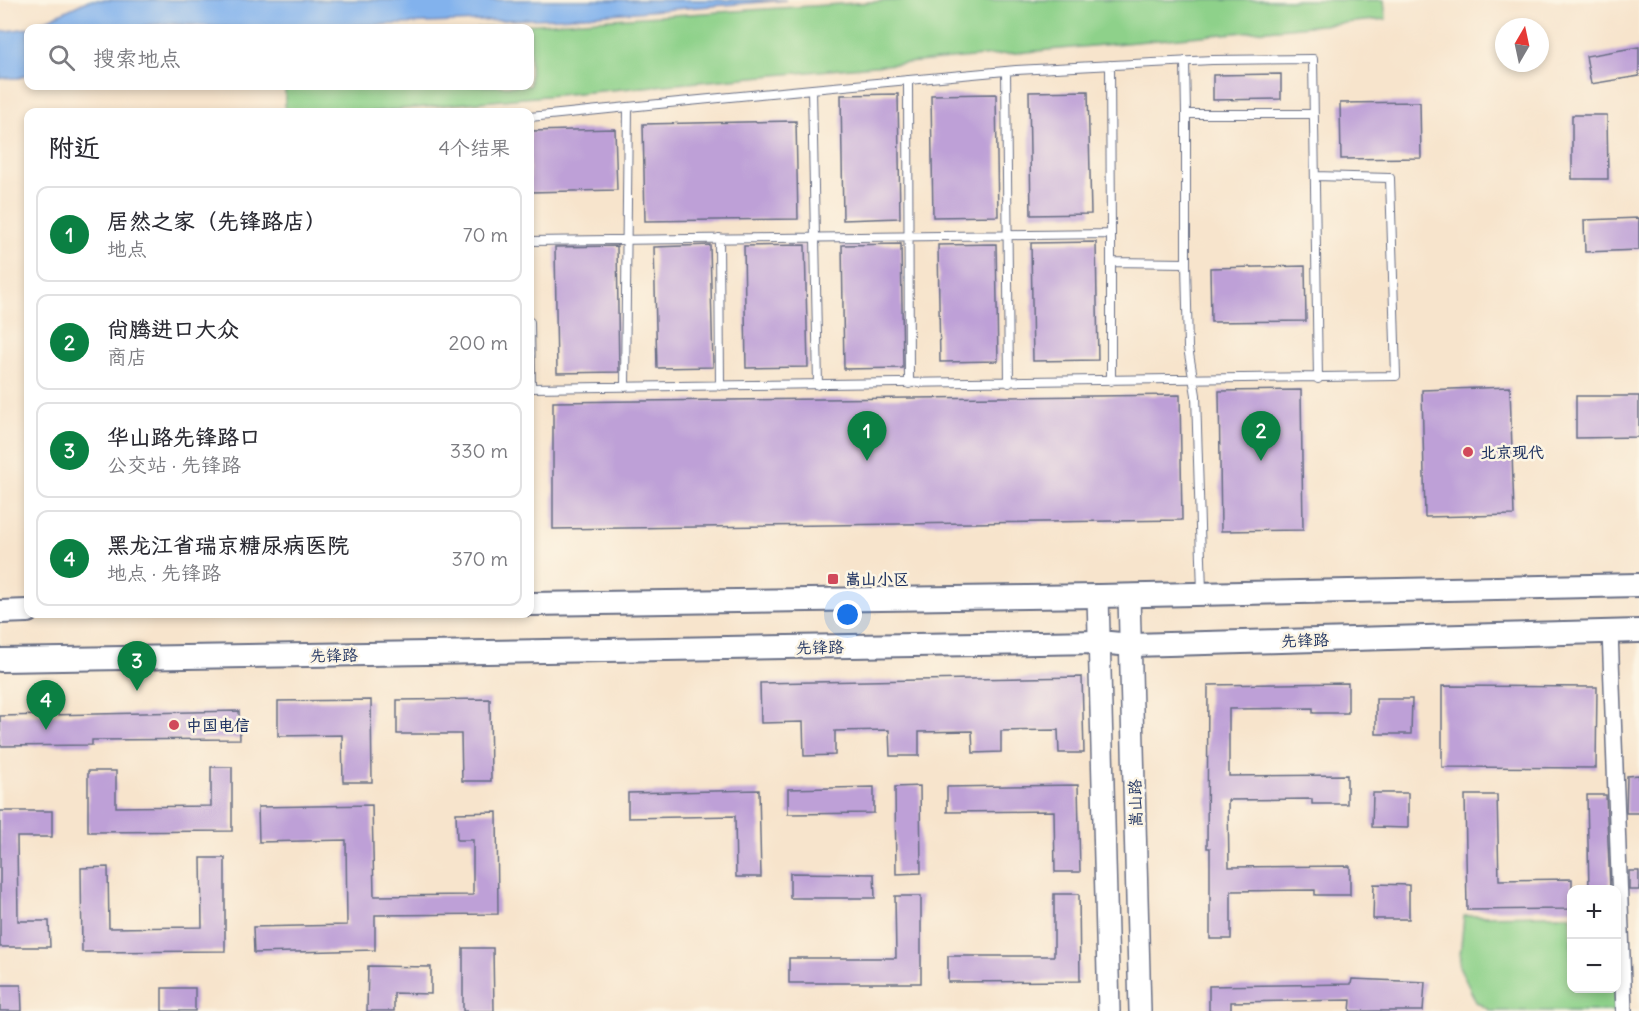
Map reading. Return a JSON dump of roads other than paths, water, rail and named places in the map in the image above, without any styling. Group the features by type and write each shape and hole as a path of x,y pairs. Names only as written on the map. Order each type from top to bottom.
{"main road":[{"path":"534,604 1129,596 1639,585"},
{"name":"嵩山路","path":"1098,596 1109,1011"},
{"name":"嵩山路","path":"1129,596 1140,1011"},
{"path":"0,612 24,611"},
{"name":"先锋路","path":"0,660 1098,642 1132,645 1639,631"}],"street":[{"path":"1610,631 1624,1011"}],"lane":[{"path":"534,117 1006,71 1185,61 1313,59 1318,379"},
{"path":"1185,61 1188,348 1196,395 1202,594"},
{"path":"1110,65 1111,381"},
{"path":"1006,71 1009,382"},
{"path":"908,80 909,384"},
{"path":"812,89 818,385"},
{"path":"625,387 628,107"},
{"path":"1186,114 1314,114"},
{"path":"534,388 1318,379 1396,376 1390,178 1315,176"},
{"path":"534,241 1111,234"},
{"path":"719,238 720,386"},
{"path":"1111,262 1186,263"}],"water":[{"path":"89,0 786,0 559,18 401,24 38,24"},
{"path":"24,29 24,76 0,78 0,32"}],"place":[{"name":"北京现代","path":"1468,452"},
{"name":"居然之家（先锋路店）","path":"867,461"},
{"name":"尚腾进口大众","path":"1261,461"},
{"name":"嵩山小区","path":"833,579"},
{"name":"华山路先锋路口","path":"137,691"},
{"name":"中国电信","path":"174,725"},
{"name":"黑龙江省瑞京糖尿病医院","path":"46,730"}]}
